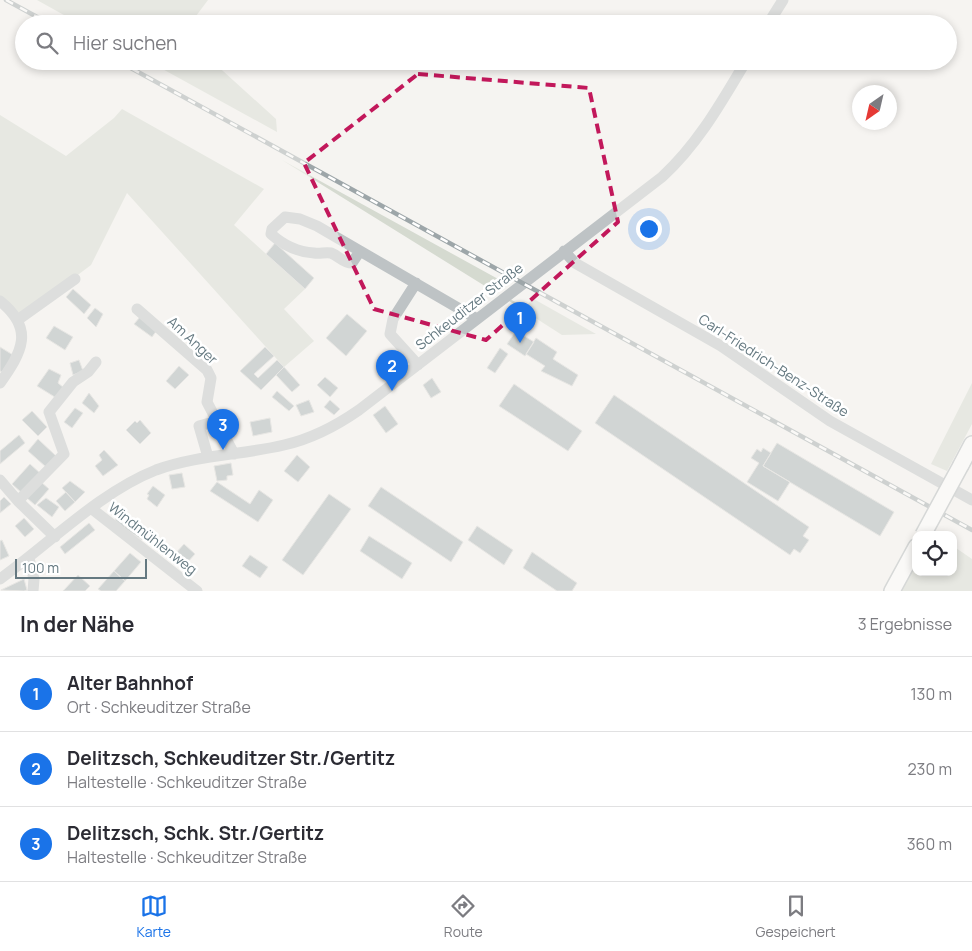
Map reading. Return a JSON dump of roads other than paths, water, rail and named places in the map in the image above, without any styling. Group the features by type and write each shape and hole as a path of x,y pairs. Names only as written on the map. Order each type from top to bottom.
{"main road":[{"path":"925,531 972,444"},
{"path":"892,591 912,555"}],"street":[{"path":"774,15 783,0"},
{"name":"Schkeuditzer Straße","path":"0,579 92,509 143,476 178,463 284,445 328,430 359,410 677,163 702,133 740,70"},
{"path":"360,251 352,263 346,263 329,253 314,253 289,247 271,234 272,229 285,217 300,219 360,251 477,319"},
{"name":"Carl-Friedrich-Benz-Straße","path":"564,251 574,263 721,346 830,421 972,500"},
{"path":"19,319 75,278"},
{"path":"416,283 393,319 390,334 418,365"},
{"path":"0,302 19,319 22,336 18,354 0,383"},
{"name":"Am Anger","path":"137,309 207,370 211,378 207,402 234,454"},
{"path":"18,501 64,454 50,412 73,382 88,372 96,362"},
{"path":"208,457 199,426 217,421"},
{"path":"0,480 18,501 56,537"},
{"name":"Windmühlenweg","path":"92,509 197,591"},
{"path":"29,558 34,579 33,591"}],"railway":[{"path":"6,0 34,15"},
{"path":"134,70 972,530"}],"place":[{"name":"Alter Bahnhof","path":"520,343"},
{"name":"Delitzsch, Schkeuditzer Str./Gertitz","path":"392,391"},
{"name":"Delitzsch, Schk. Str./Gertitz","path":"223,450"}]}
